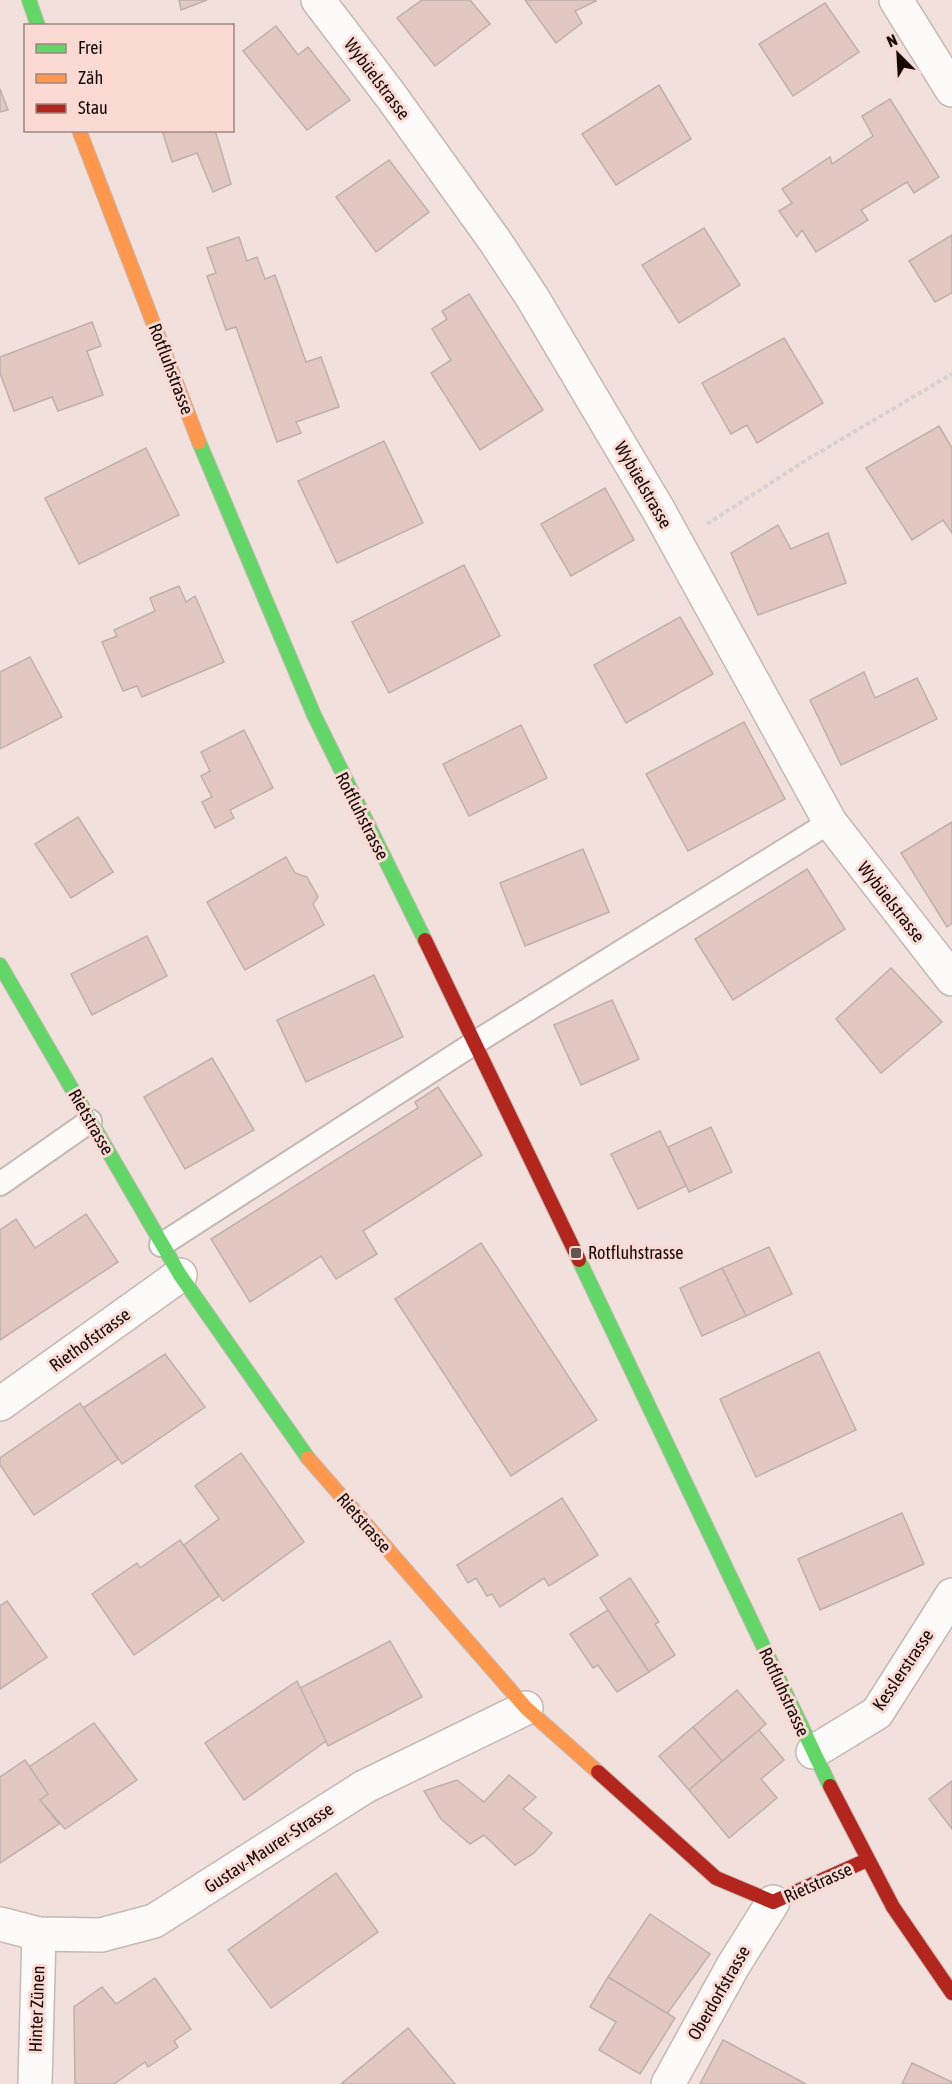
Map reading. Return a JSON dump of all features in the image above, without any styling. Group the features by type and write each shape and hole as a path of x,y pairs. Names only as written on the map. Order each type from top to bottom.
{"main road":[{"path":"28,0 37,24"},
{"name":"Rotfluhstrasse","path":"80,132 209,468 275,627 342,777 476,1042 813,1752 867,1860 922,1954 952,1993"},
{"name":"Rietstrasse","path":"0,965 161,1245 310,1461 525,1708 716,1878 773,1902 847,1871 867,1860"}],"street":[{"name":"Wybüelstrasse","path":"318,0 495,241 538,308 677,544 830,822 952,979"},
{"path":"896,0 952,90"},
{"name":"Riethofstrasse","path":"0,1404 180,1275"},
{"name":"Kesslerstrasse","path":"813,1752 877,1713 952,1595"},
{"name":"Gustav-Maurer-Strasse","path":"0,1924 39,1934 101,1935 154,1921 364,1787 525,1708"},
{"name":"Oberdorfstrasse","path":"668,2084 733,1966 773,1902"},
{"name":"Hinter Zünen","path":"35,2084 39,1934"}],"lane":[{"path":"161,1245 476,1042 830,822"},
{"path":"0,1184 90,1121"}],"path":[{"path":"677,544 808,459 952,374"}],"building":[{"path":"179,0 207,0 181,10"},
{"path":"422,0 470,0 490,24 435,66 397,18"},
{"path":"525,0 596,1 575,11 582,23 556,43"},
{"path":"825,3 859,52 793,96 759,44"},
{"path":"276,26 298,55 308,47 350,100 307,130 243,51"},
{"path":"659,85 691,139 616,185 582,134"},
{"path":"0,89 8,110 0,112"},
{"path":"890,99 939,177 914,193 907,182 861,210 868,220 816,252 802,230 797,237 779,211 792,203 782,189 830,157 832,164 873,136 862,116"},
{"path":"163,132 216,132 231,184 213,192 197,153 172,162"},
{"path":"389,160 429,212 376,252 336,197"},
{"path":"704,228 740,285 679,323 642,265"},
{"path":"952,235 952,293 935,302 909,261"},
{"path":"239,237 247,261 257,257 265,279 275,275 306,362 321,357 339,407 296,422 301,433 277,442 236,327 226,330 207,276 216,273 207,248"},
{"path":"469,294 543,410 480,450 431,373 451,360 432,329 447,319 442,311"},
{"path":"92,322 101,346 87,351 103,395 58,411 52,397 14,411 0,373 0,357"},
{"path":"784,338 823,403 757,443 747,425 731,434 702,383"},
{"path":"939,426 952,448 952,533 943,520 912,540 866,468"},
{"path":"384,441 423,523 337,563 298,481"},
{"path":"146,448 179,515 79,564 45,498"},
{"path":"605,488 634,540 571,576 541,524"},
{"path":"778,525 791,549 828,533 846,583 758,615 731,553"},
{"path":"464,565 500,636 389,693 352,622"},
{"path":"179,586 186,602 195,596 224,662 142,697 137,686 123,691 102,642 117,636 114,630 155,611 150,598"},
{"path":"680,617 713,674 626,723 594,665"},
{"path":"30,657 62,717 0,749 0,672"},
{"path":"864,672 875,698 917,678 937,719 841,765 810,700"},
{"path":"744,722 785,799 688,851 646,774"},
{"path":"521,725 547,778 469,816 443,764"},
{"path":"244,730 273,788 230,810 234,818 215,828 202,802 212,797 201,776 210,771 201,752"},
{"path":"78,817 113,872 71,898 35,844"},
{"path":"952,822 952,923 947,927 901,853"},
{"path":"583,849 609,912 525,946 500,883"},
{"path":"286,857 295,873 307,877 318,897 313,904 324,925 245,970 207,902"},
{"path":"807,869 845,929 733,1000 695,939"},
{"path":"147,936 167,976 92,1015 71,974"},
{"path":"891,968 942,1022 881,1073 836,1019"},
{"path":"374,975 403,1037 306,1082 277,1020"},
{"path":"612,1000 639,1059 581,1085 554,1025"},
{"path":"212,1058 254,1130 185,1169 144,1097"},
{"path":"438,1087 482,1155 363,1231 377,1254 336,1279 321,1256 250,1302 211,1239 418,1108 415,1102"},
{"path":"711,1127 732,1172 689,1192 668,1147"},
{"path":"660,1131 686,1186 638,1209 611,1154"},
{"path":"86,1214 118,1262 0,1340 0,1230 16,1219 35,1248"},
{"path":"481,1243 597,1420 511,1476 395,1299"},
{"path":"769,1247 792,1294 746,1316 722,1268"},
{"path":"722,1268 746,1316 702,1336 680,1288"},
{"path":"819,1352 856,1430 756,1477 720,1399"},
{"path":"165,1354 205,1407 122,1464 83,1408"},
{"path":"80,1403 118,1459 34,1515 0,1465 0,1458"},
{"path":"241,1453 304,1542 223,1601 184,1545 219,1519 195,1486"},
{"path":"562,1498 598,1555 549,1586 544,1578 500,1607 492,1594 487,1596 476,1578 468,1583 457,1565"},
{"path":"902,1513 924,1564 820,1610 798,1559"},
{"path":"180,1540 219,1596 134,1655 92,1594 137,1563 140,1568"},
{"path":"630,1578 659,1622 655,1624 675,1655 649,1672 600,1598"},
{"path":"7,1601 47,1657 0,1689 0,1606"},
{"path":"608,1610 649,1672 617,1692 598,1665 593,1668 570,1634"},
{"path":"390,1641 422,1697 328,1746 300,1688"},
{"path":"297,1681 326,1741 244,1800 205,1743"},
{"path":"737,1690 766,1724 722,1761 693,1727"},
{"path":"94,1723 137,1780 65,1829 40,1800 48,1794 29,1767"},
{"path":"693,1727 722,1761 689,1790 659,1756"},
{"path":"759,1730 784,1760 761,1779 777,1798 729,1838 689,1790"},
{"path":"25,1760 48,1794 40,1800 59,1824 0,1863 0,1777"},
{"path":"509,1775 536,1797 523,1809 552,1833 534,1853 515,1865 484,1835 470,1844 441,1819 424,1791 457,1780 484,1802"},
{"path":"952,1781 952,1829 929,1799"},
{"path":"336,1873 378,1932 271,2008 228,1950"},
{"path":"650,1914 710,1954 667,2014 608,1977"},
{"path":"608,1977 675,2018 640,2074 599,2050 616,2022 590,2007"},
{"path":"155,1978 191,2029 174,2041 178,2047 148,2067 145,2062 114,2084 75,2084 74,2007 102,1987 116,2004"},
{"path":"408,2028 455,2084 341,2084"},
{"path":"723,2040 806,2084 700,2084"},
{"path":"912,2063 952,2082 952,2084 902,2084"}],"traffic: fast":[{"path":"29,0 37,24"},
{"path":"199,442 314,715 425,940"},
{"path":"0,965 180,1275 308,1458"},
{"path":"579,1260 830,1786"}],"traffic: slow":[{"path":"80,132 199,442"},
{"path":"308,1458 526,1708 598,1772"}],"traffic: jam":[{"path":"425,940 579,1260"},
{"path":"598,1772 716,1878 773,1902 867,1860"},
{"path":"830,1786 893,1907 952,1993"}],"place":[{"name":"Rotfluhstrasse","path":"576,1253"}]}
